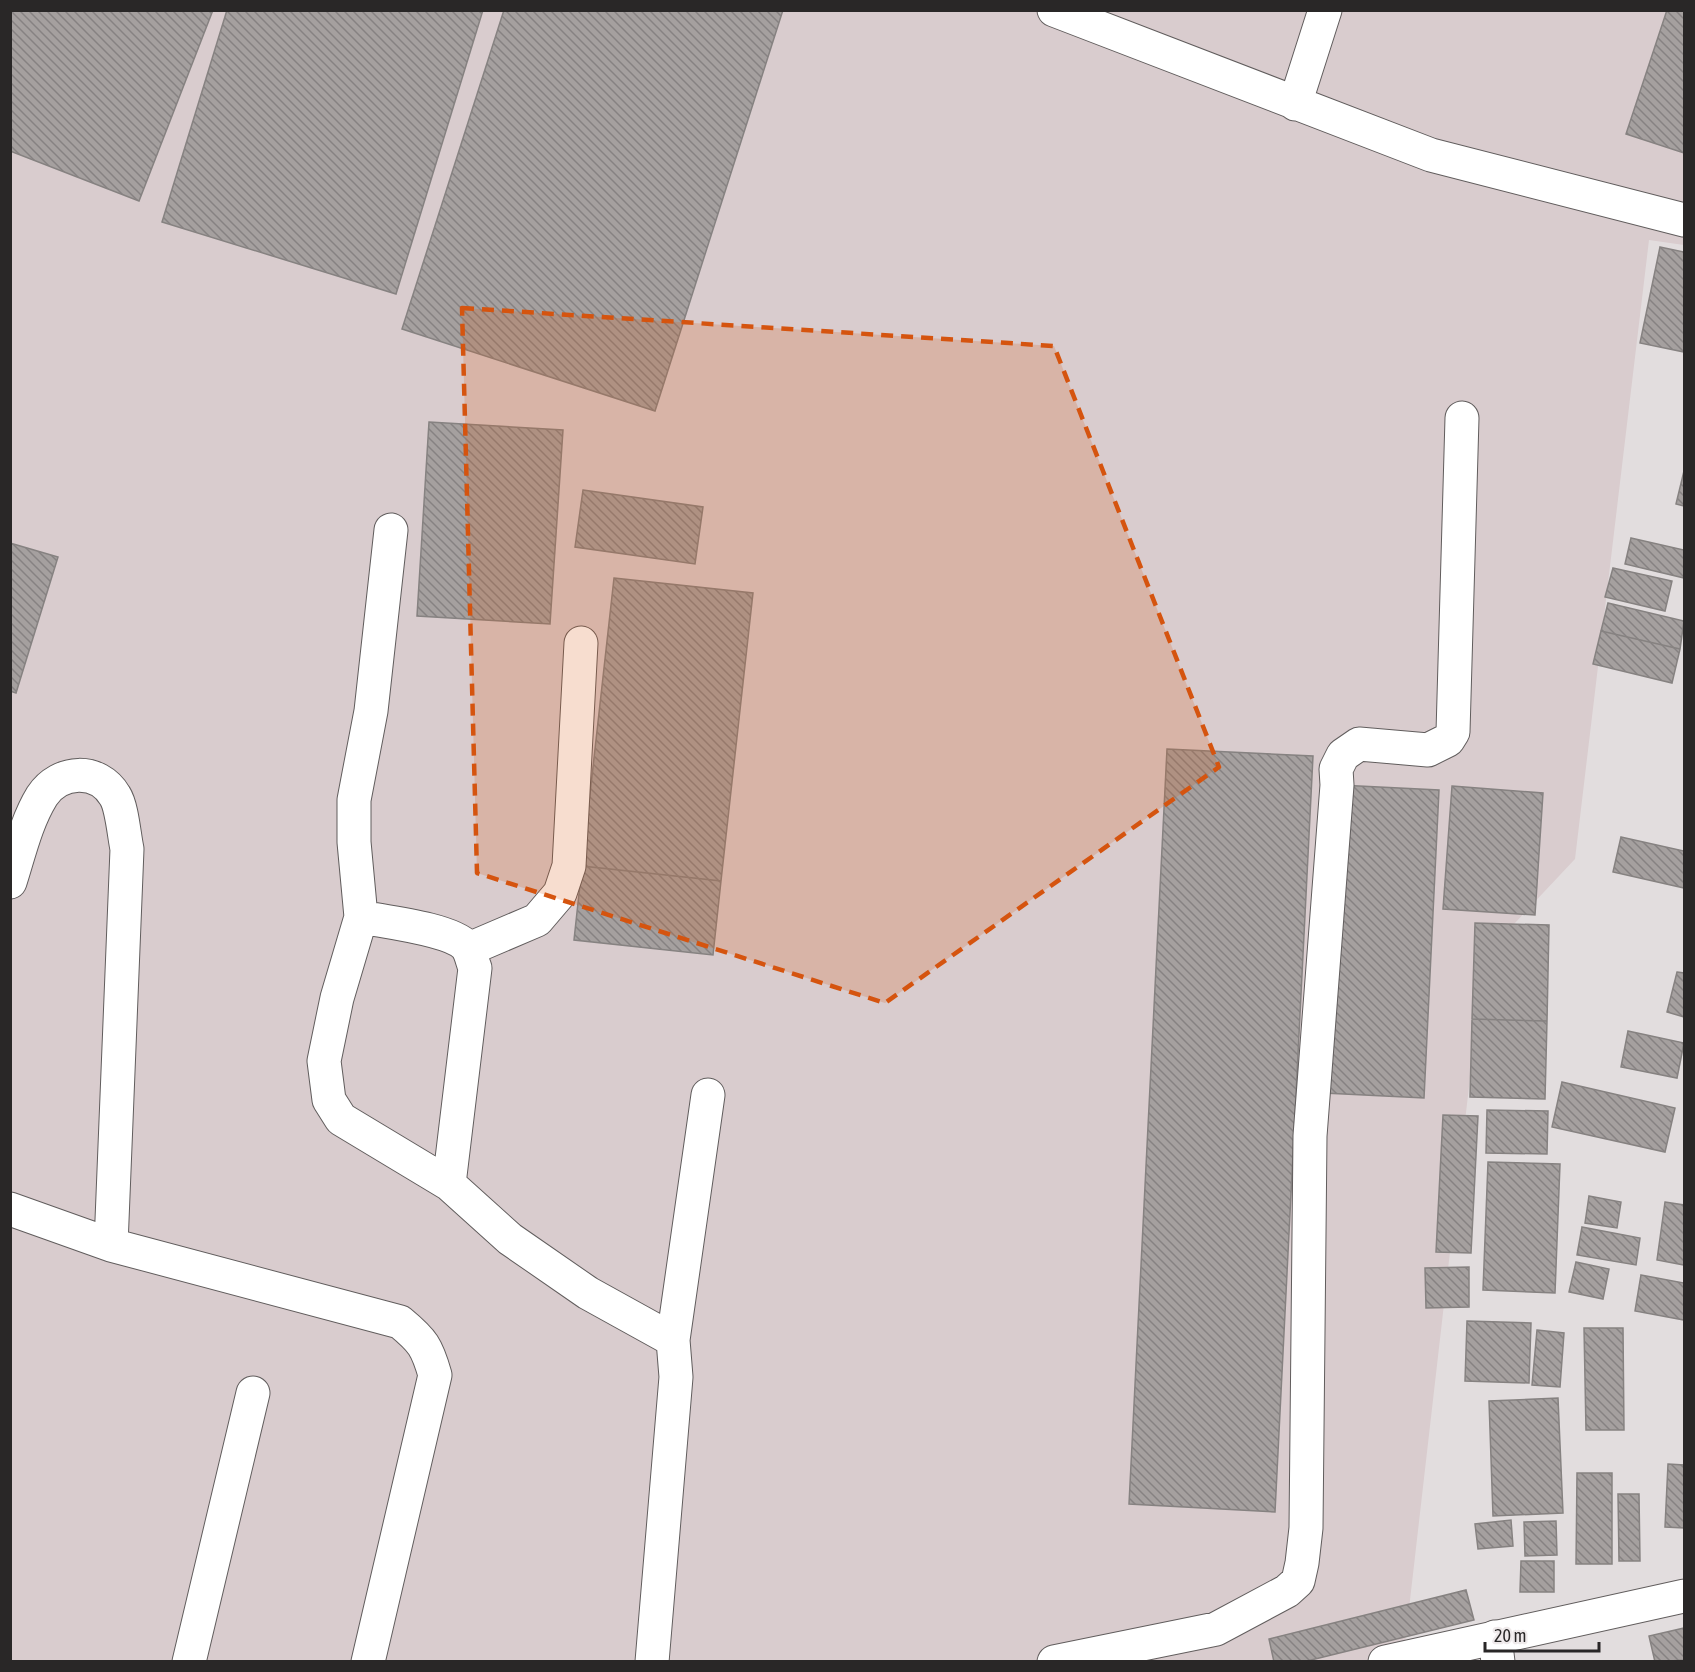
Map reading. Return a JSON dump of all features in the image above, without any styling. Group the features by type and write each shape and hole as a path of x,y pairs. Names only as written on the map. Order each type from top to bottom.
{"street":[{"path":"1054,10 1431,155 1684,220"},
{"path":"1295,104 1324,10"},
{"path":"1054,1662 1216,1629 1287,1591 1298,1581 1306,1528 1310,1136 1336,796 1336,769 1343,755 1359,744 1428,750 1448,740 1453,732 1462,418"},
{"path":"391,530 371,711 354,800 354,842 361,916 338,998 324,1061 329,1100 341,1119 450,1184 510,1239 588,1293 673,1340"},
{"path":"469,949 537,920 560,893 568,866 581,643"},
{"path":"10,882 26,831 43,795 57,780 74,775 87,776 103,783 115,796 127,849 111,1245"},
{"path":"361,916 446,934 469,949 475,968 450,1184"},
{"path":"652,1662 676,1377 673,1340 708,1095"},
{"path":"10,1209 111,1245 400,1322 418,1337 427,1349 435,1376 368,1662"},
{"path":"189,1662 253,1393"},
{"path":"1385,1662 1496,1649 1684,1596"}],"highlighted area":[{"path":"462,308 1054,346 1219,767 885,1003 477,873"}],"shaded area":[{"path":"11,11 1684,11 1684,245 1649,240 1575,859 1484,956 1403,1661 11,1662"}],"building":[{"path":"10,10 213,10 139,201 10,151"},
{"path":"227,10 483,10 396,294 162,222"},
{"path":"504,10 783,10 655,411 402,329"},
{"path":"1667,10 1684,10 1684,153 1626,134"},
{"path":"1660,247 1684,252 1684,352 1640,343"},
{"path":"429,422 563,430 550,624 417,616"},
{"path":"1684,471 1684,506 1676,504"},
{"path":"583,490 703,507 695,564 575,547"},
{"path":"1631,538 1684,550 1684,578 1625,564"},
{"path":"10,543 58,557 16,693 10,691"},
{"path":"1613,568 1672,581 1665,611 1605,597"},
{"path":"614,578 753,593 721,881 582,866"},
{"path":"1608,603 1684,621 1680,649 1601,631"},
{"path":"1601,631 1680,649 1672,683 1593,664"},
{"path":"1167,749 1313,756 1275,1512 1129,1504"},
{"path":"1339,785 1439,790 1424,1098 1324,1093"},
{"path":"1452,786 1543,793 1535,915 1443,909"},
{"path":"1621,837 1684,851 1684,888 1613,872"},
{"path":"582,866 721,881 713,955 574,940"},
{"path":"1475,923 1549,925 1547,1021 1472,1019"},
{"path":"1677,972 1684,973 1684,1017 1667,1012"},
{"path":"1472,1019 1547,1021 1545,1099 1470,1097"},
{"path":"1628,1031 1684,1043 1677,1078 1621,1067"},
{"path":"1562,1082 1675,1108 1665,1152 1552,1127"},
{"path":"1487,1110 1548,1111 1547,1154 1486,1153"},
{"path":"1443,1115 1478,1116 1471,1253 1436,1252"},
{"path":"1488,1162 1560,1164 1555,1293 1483,1290"},
{"path":"1589,1196 1621,1202 1617,1228 1585,1223"},
{"path":"1665,1202 1684,1205 1684,1265 1657,1260"},
{"path":"1582,1227 1640,1238 1636,1265 1577,1255"},
{"path":"1576,1262 1609,1269 1603,1299 1569,1292"},
{"path":"1469,1267 1469,1307 1426,1308 1425,1268"},
{"path":"1641,1275 1684,1283 1684,1320 1635,1311"},
{"path":"1467,1321 1531,1323 1529,1383 1465,1381"},
{"path":"1584,1328 1623,1328 1624,1430 1586,1430"},
{"path":"1537,1330 1564,1333 1560,1387 1532,1385"},
{"path":"1558,1398 1563,1513 1493,1516 1489,1401"},
{"path":"1668,1464 1684,1465 1684,1528 1665,1527"},
{"path":"1577,1473 1612,1473 1612,1564 1576,1564"},
{"path":"1618,1494 1639,1494 1640,1561 1619,1561"},
{"path":"1511,1520 1513,1546 1478,1549 1475,1524"},
{"path":"1556,1521 1557,1555 1525,1556 1524,1522"},
{"path":"1521,1561 1554,1561 1554,1592 1520,1592"},
{"path":"1466,1590 1474,1620 1303,1662 1274,1662 1269,1639"},
{"path":"1684,1628 1684,1660 1655,1662 1649,1636"}]}
